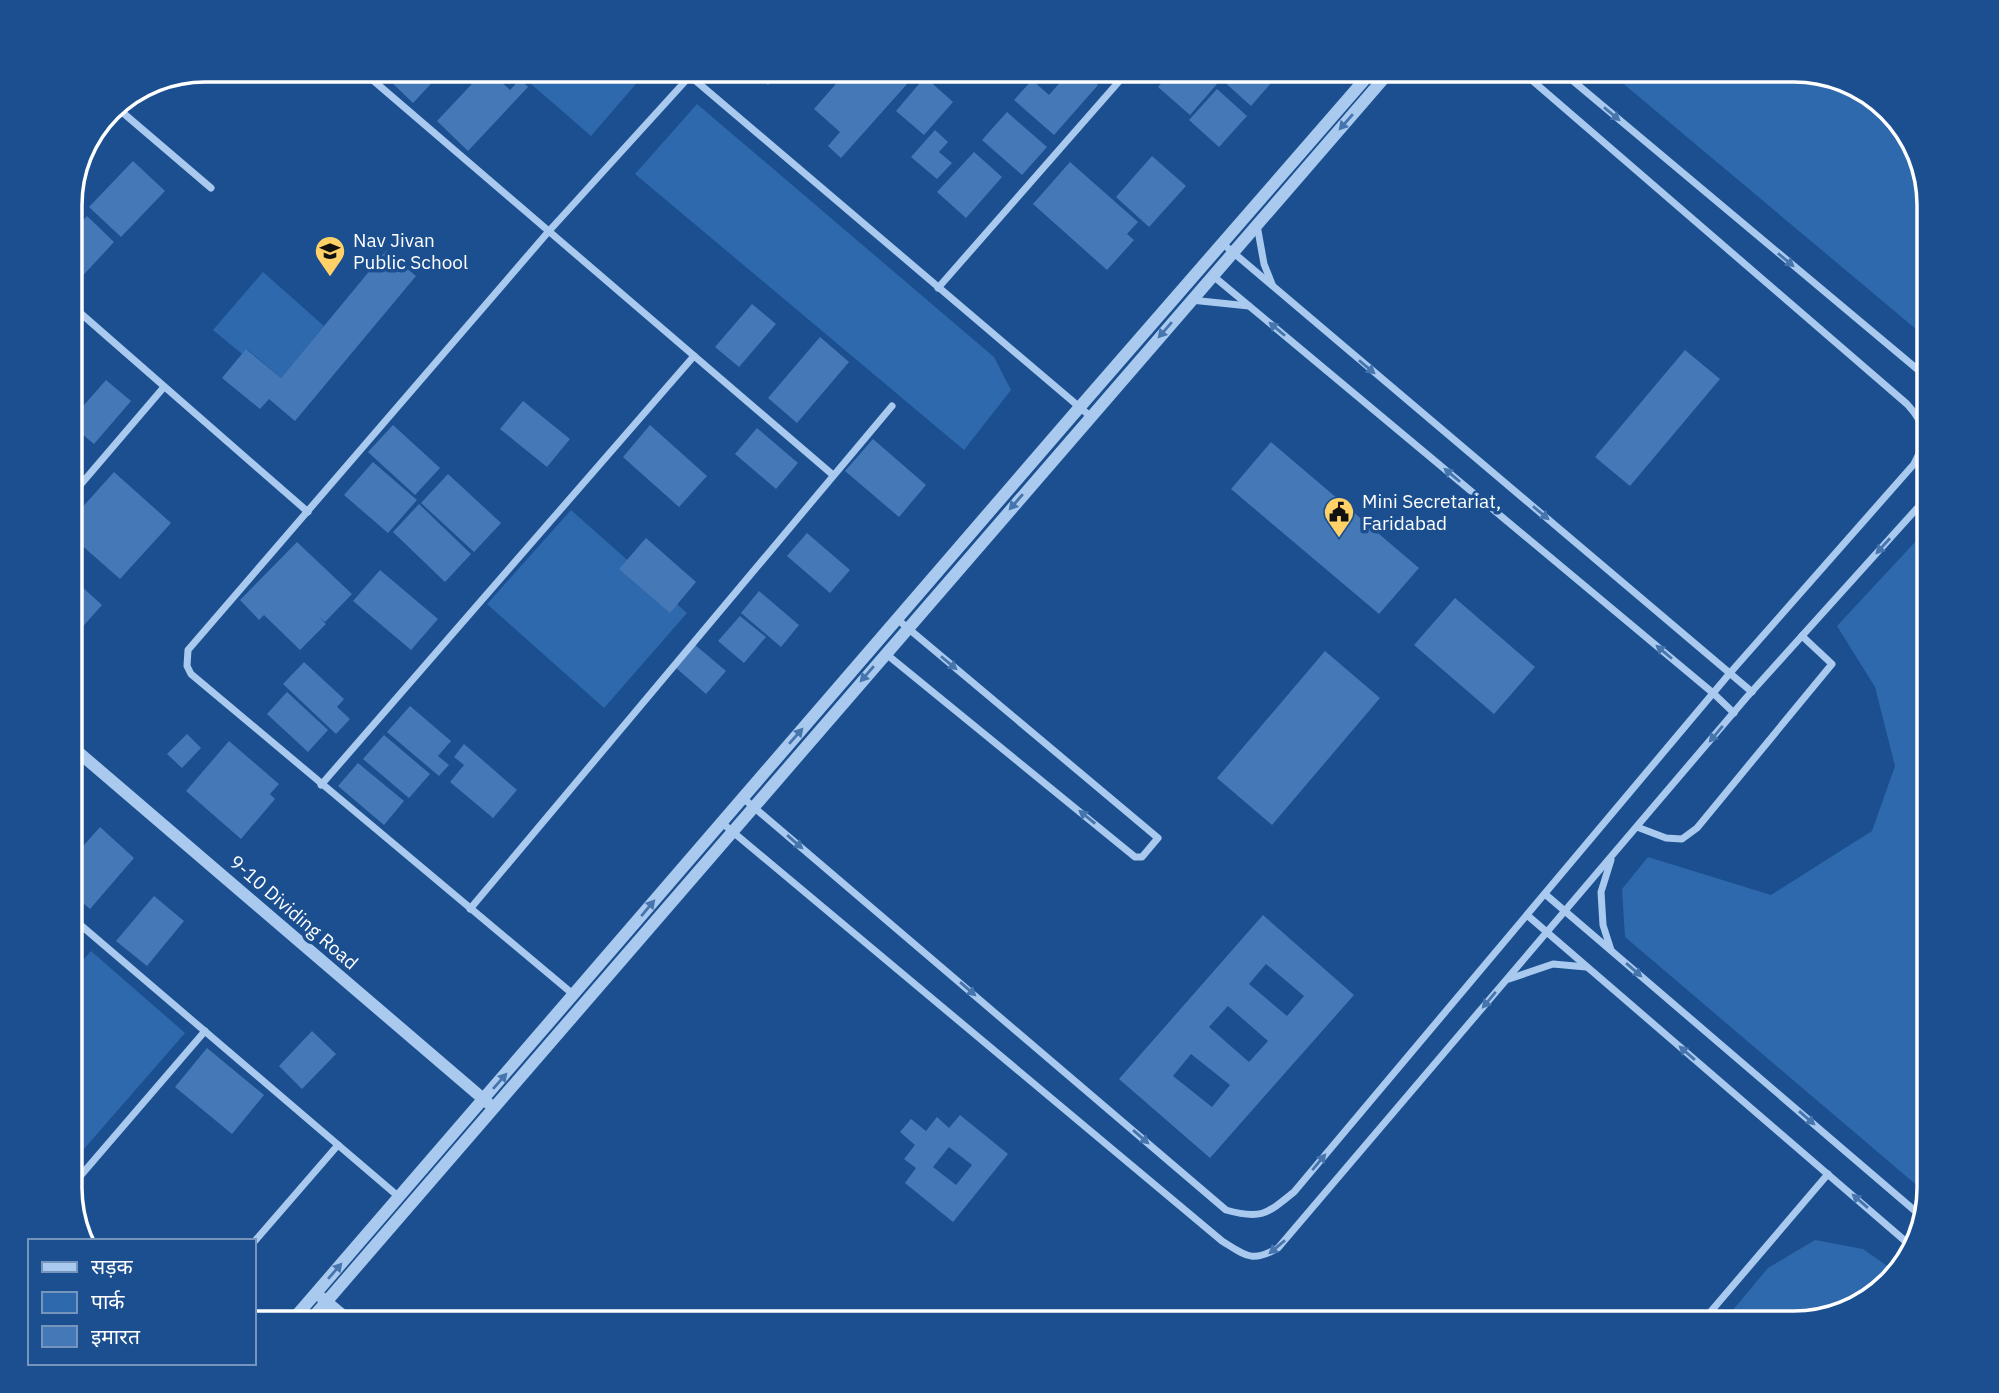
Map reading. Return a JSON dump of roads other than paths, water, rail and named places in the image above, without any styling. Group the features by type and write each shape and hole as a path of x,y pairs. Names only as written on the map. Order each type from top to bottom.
{"street":[{"path":"939,288 1118,82"},
{"path":"304,1311 321,1297 579,999 748,802 875,644 1362,82"},
{"path":"748,802 886,653 1380,82"},
{"path":"1534,82 1917,415"},
{"path":"1574,82 1917,369"},
{"path":"376,83 833,475"},
{"path":"579,999 191,674 186,659 188,650 549,231 684,83"},
{"path":"698,83 1090,416"},
{"path":"124,113 212,188"},
{"path":"1257,224 1256,232 1264,264 1274,287"},
{"path":"1222,243 1752,692"},
{"path":"1202,266 1734,713"},
{"path":"1191,300 1250,306"},
{"path":"83,315 308,512"},
{"path":"321,785 694,356"},
{"path":"83,482 164,387"},
{"path":"470,909 892,406"},
{"path":"748,802 1226,1210 1248,1216 1270,1211 1294,1192 1713,693 1917,459"},
{"path":"727,827 1222,1241 1247,1257 1262,1257 1278,1248 1752,692 1917,508"},
{"path":"875,644 1135,857 1142,857 1158,838 897,619"},
{"path":"1637,827 1666,838 1682,839 1697,828 1832,664 1802,636"},
{"name":"9-10 Dividing Road","path":"83,757 488,1104"},
{"path":"1612,856 1601,892 1603,925 1612,951"},
{"path":"1545,894 1914,1210"},
{"path":"1528,915 1905,1240"},
{"path":"83,927 399,1197"},
{"path":"1506,980 1553,964 1587,967"},
{"path":"83,1173 205,1031"},
{"path":"314,1311 321,1297 399,1197 488,1104"},
{"path":"256,1240 338,1144"},
{"path":"1711,1311 1828,1174"},
{"path":"321,1297 338,1311"}],"place":[{"name":"Nav Jivan Public School","path":"330,278"},
{"name":"Mini Secretariat, Faridabad","path":"1339,539"}]}
